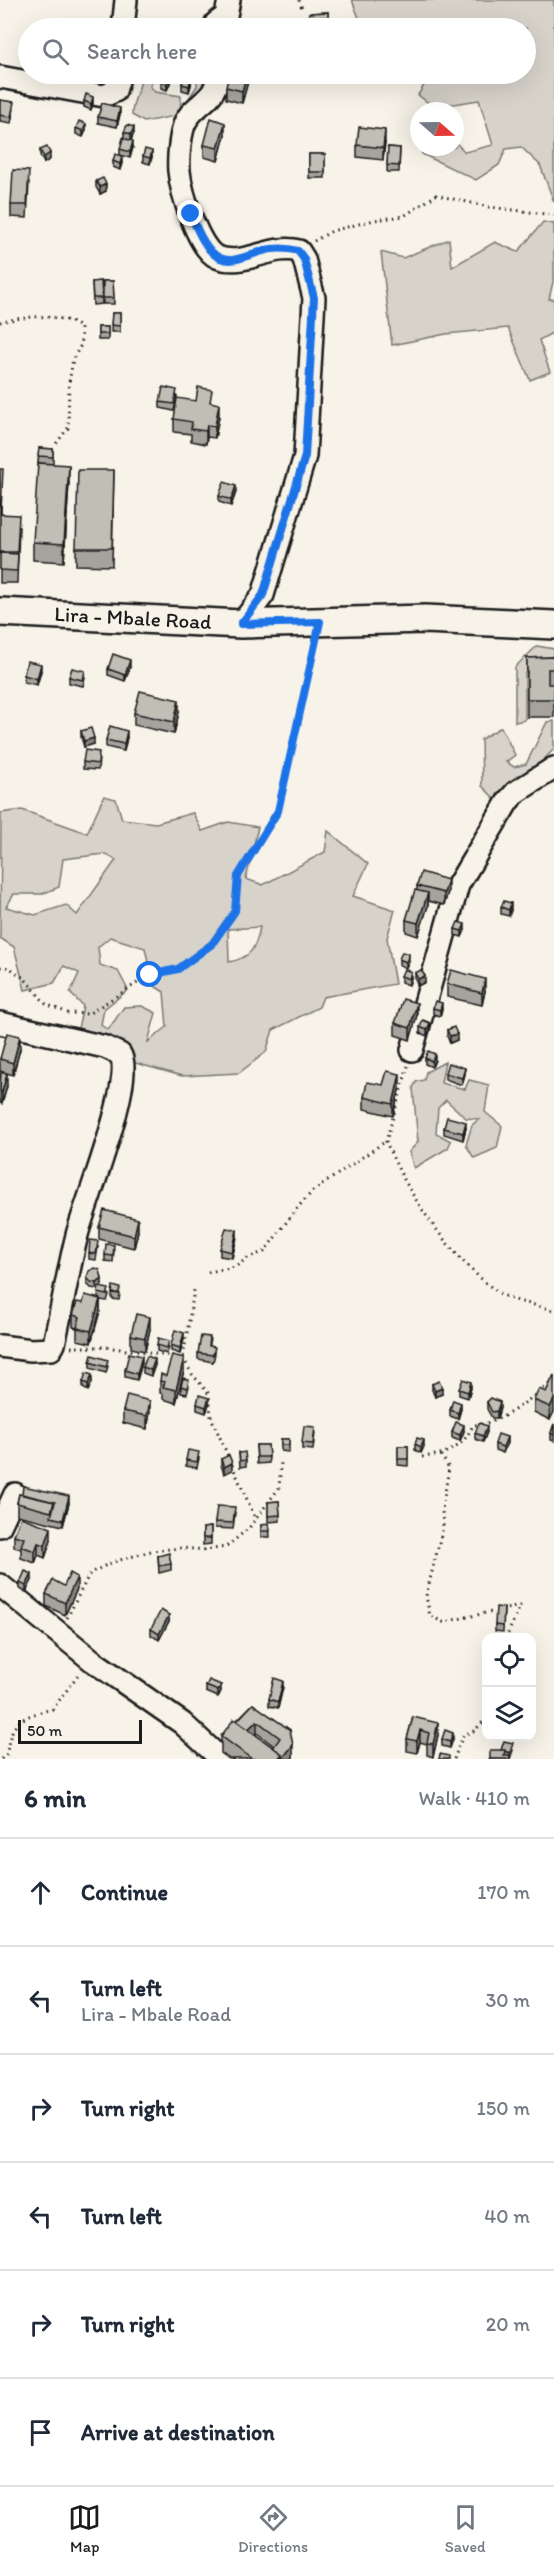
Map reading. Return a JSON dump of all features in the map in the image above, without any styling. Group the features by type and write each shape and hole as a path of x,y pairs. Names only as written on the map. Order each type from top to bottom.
{"main road":[{"name":"Lira - Mbale Road","path":"0,612 241,624 425,619 554,626"}],"street":[{"path":"124,18 126,0"},
{"path":"222,18 226,14 229,0"},
{"path":"0,77 18,80"},
{"path":"38,84 104,96 115,91 117,84"},
{"path":"215,84 214,90 188,117 182,134 179,170 201,240 209,252 223,259 248,257 280,249 298,251 304,259 314,298 305,456 263,595 241,624"},
{"path":"412,1050 462,876 508,801 516,792 554,768"},
{"path":"0,1023 105,1047 120,1054 124,1061 123,1079 111,1130 78,1232 51,1349 31,1350 0,1346"},
{"path":"0,1526 15,1494"},
{"path":"0,1585 93,1661 182,1723 221,1759"}],"path":[{"path":"299,0 303,11"},
{"path":"298,251 332,231 374,220 404,216 436,195 489,207 554,215"},
{"path":"0,322 38,317 60,320 81,328 81,345 73,359 69,383 68,428 55,445"},
{"path":"0,968 10,968 25,979 46,1004 68,1013 88,1014 150,975 178,969 212,944 235,911 238,876 278,811 320,622"},
{"path":"208,1272 235,1267 249,1257 264,1252 313,1191 386,1141 412,1050"},
{"path":"386,1141 409,1191 447,1244 502,1295 554,1311"},
{"path":"194,1290 183,1358 192,1374 209,1394 211,1417 256,1520"},
{"path":"51,1349 106,1347 183,1358"},
{"path":"422,1457 441,1455 465,1442 473,1425 488,1424 501,1419 554,1381"},
{"path":"441,1455 449,1468 442,1510 443,1527 426,1596 430,1616 443,1622 520,1606 508,1633"},
{"path":"59,1633 90,1573 113,1562 151,1551 181,1548 207,1550 226,1546 256,1520 279,1488 281,1463"},
{"path":"1,1759 7,1754 8,1745 17,1724 24,1716 53,1709 75,1678 93,1661"},
{"path":"454,1759 463,1735 474,1731 482,1723"}],"shaded area":[{"path":"352,0 554,0 554,202 540,165 521,147 506,149 499,165 476,180 426,156 464,156 464,151 493,145 479,100 427,102 418,95 425,84 536,84 536,18 359,18"},
{"path":"140,84 151,84 155,92 181,96 180,115 144,122 132,115"},
{"path":"197,84 212,84 212,89 193,105 189,98"},
{"path":"543,222 554,224 554,278 549,299 554,299 554,332 539,340 550,372 530,380 508,328 446,334 392,345 381,252 403,258 449,239 452,267 495,242 518,252"},
{"path":"537,646 554,649 554,654 540,671 525,673 525,720 515,722 515,667"},
{"path":"554,721 554,749 525,779 497,801 482,786 481,739 501,727 515,755 506,762 514,767 526,764 547,722"},
{"path":"104,796 116,799 122,819 156,823 193,813 202,831 228,822 258,827 246,879 263,885 325,852 328,831 368,864 353,896 395,910 387,938 395,984 323,997 319,1007 273,1030 266,1052 239,1073 182,1076 74,1046 83,1006 70,993 79,973 64,966 54,983 25,990 14,947 0,938 1,813 22,810 87,833","holes":["105,854 116,860 77,915 66,905 35,915 6,907 14,894 42,894 59,887 63,859","260,927 257,941 251,951 243,958 229,962 228,929","110,937 145,948 153,985 164,992 167,1027 148,1042 156,1013 142,1006 124,1007 108,1030 101,1025 104,1009 128,990 118,971 100,965 98,947"]},
{"path":"445,1062 441,1083 465,1089 469,1080 489,1085 485,1112 502,1126 497,1148 474,1158 466,1145 472,1125 479,1119 466,1118 446,1100 438,1108 436,1133 451,1141 448,1148 414,1168 409,1152 418,1142 413,1088 416,1082 424,1080 426,1072"}],"building":[{"path":"328,12 328,18 309,18 309,13"},
{"path":"227,84 244,84 242,91 226,87"},
{"path":"86,94 93,97 91,104 84,101"},
{"path":"0,100 14,102 11,117 0,115"},
{"path":"102,103 120,108 117,121 98,117"},
{"path":"211,118 225,123 218,148 204,145"},
{"path":"79,121 86,124 83,131 76,128"},
{"path":"127,125 134,127 131,134 124,132"},
{"path":"359,127 385,130 383,148 357,145"},
{"path":"123,138 133,141 130,152 120,149"},
{"path":"47,147 50,153 44,157 40,150"},
{"path":"388,147 400,148 399,166 387,165"},
{"path":"145,149 152,151 150,158 143,156"},
{"path":"115,154 122,156 120,164 113,161"},
{"path":"309,154 325,154 325,172 309,172"},
{"path":"13,170 29,171 27,205 11,205"},
{"path":"103,178 106,184 100,187 96,181"},
{"path":"101,281 102,298 93,298 92,282"},
{"path":"103,281 113,281 114,298 103,298"},
{"path":"112,313 120,313 120,326 111,325"},
{"path":"98,327 108,327 108,334 98,334"},
{"path":"163,387 177,390 174,404 160,402"},
{"path":"198,387 212,390 210,402 219,404 215,426 207,425 206,431 191,429 192,422 174,419 177,398 196,401"},
{"path":"39,448 53,449 53,457 38,456"},
{"path":"38,463 69,465 64,544 33,542"},
{"path":"0,469 3,469 1,512 0,512"},
{"path":"78,470 114,470 112,548 76,548"},
{"path":"224,482 236,486 231,500 219,496"},
{"path":"0,514 19,515 17,552 0,552"},
{"path":"0,553 18,554 17,571 0,570"},
{"path":"113,654 130,660 125,675 108,669"},
{"path":"554,657 554,669 548,669 548,684 554,684 554,699 527,699 527,658"},
{"path":"27,661 41,664 37,679 24,675"},
{"path":"72,668 85,671 83,680 69,677"},
{"path":"140,691 179,700 174,722 134,713"},
{"path":"110,726 127,731 124,744 106,740"},
{"path":"91,728 94,738 84,741 81,731"},
{"path":"85,750 99,752 98,764 83,762"},
{"path":"421,872 448,880 444,893 417,886"},
{"path":"415,890 428,893 418,923 406,920"},
{"path":"504,901 511,903 509,910 501,907"},
{"path":"458,922 465,924 462,931 455,929"},
{"path":"402,952 409,954 406,962 399,959"},
{"path":"404,969 411,972 409,979 401,976"},
{"path":"421,970 425,976 418,979 415,973"},
{"path":"451,970 485,979 482,993 447,984"},
{"path":"403,999 417,1003 410,1028 395,1023"},
{"path":"435,1001 442,1003 440,1010 433,1008"},
{"path":"423,1020 430,1023 427,1030 420,1027"},
{"path":"454,1027 457,1034 450,1036 447,1030"},
{"path":"7,1033 20,1036 13,1063 0,1059"},
{"path":"428,1051 435,1054 432,1061 425,1058"},
{"path":"448,1063 465,1068 462,1078 445,1073"},
{"path":"387,1071 400,1074 393,1104 364,1097 367,1082 383,1085"},
{"path":"1,1072 7,1074 2,1092 0,1091"},
{"path":"447,1117 466,1122 463,1133 444,1128"},
{"path":"104,1210 138,1219 134,1236 99,1227"},
{"path":"226,1228 237,1230 232,1252 220,1249"},
{"path":"90,1240 98,1241 96,1254 89,1253"},
{"path":"106,1244 114,1245 113,1256 105,1255"},
{"path":"95,1268 100,1270 102,1279 97,1283 87,1278 89,1271"},
{"path":"113,1286 120,1288 119,1293 112,1293"},
{"path":"99,1287 109,1289 107,1295 98,1293"},
{"path":"85,1295 100,1299 91,1331 77,1328 80,1317 73,1315 77,1302 83,1303"},
{"path":"136,1314 150,1317 145,1338 131,1335"},
{"path":"175,1330 184,1333 180,1348 171,1345"},
{"path":"201,1336 210,1337 209,1346 215,1347 213,1355 198,1353"},
{"path":"158,1338 169,1341 167,1348 157,1345"},
{"path":"129,1353 142,1356 137,1374 125,1370"},
{"path":"92,1355 108,1360 106,1367 90,1362"},
{"path":"172,1355 184,1358 176,1390 163,1387 165,1382 160,1381 161,1374 166,1376"},
{"path":"147,1356 155,1359 151,1370 143,1367"},
{"path":"86,1373 92,1375 88,1384 83,1382"},
{"path":"554,1375 554,1399 550,1407 534,1400 539,1389 546,1392"},
{"path":"183,1378 189,1380 187,1388 181,1386"},
{"path":"463,1379 471,1382 468,1392 459,1389"},
{"path":"439,1381 442,1388 435,1391 432,1384"},
{"path":"127,1395 150,1401 147,1416 123,1411"},
{"path":"199,1395 209,1398 206,1407 197,1404"},
{"path":"491,1398 500,1402 497,1411 492,1412 487,1402"},
{"path":"453,1400 461,1403 458,1413 450,1410"},
{"path":"456,1422 464,1425 460,1435 452,1432"},
{"path":"479,1423 487,1426 483,1436 475,1433"},
{"path":"304,1426 315,1427 313,1444 302,1443"},
{"path":"498,1434 507,1437 503,1447 495,1444"},
{"path":"417,1438 424,1440 421,1447 415,1444"},
{"path":"281,1439 289,1439 289,1445 281,1445"},
{"path":"256,1445 268,1445 269,1457 257,1457"},
{"path":"398,1446 408,1446 408,1459 398,1459"},
{"path":"188,1450 199,1452 197,1462 186,1460"},
{"path":"245,1452 246,1460 240,1461 239,1453"},
{"path":"229,1455 232,1463 224,1467 221,1459"},
{"path":"23,1486 69,1496 63,1520 51,1517 55,1502 22,1494"},
{"path":"19,1494 54,1502 51,1512 17,1503"},
{"path":"279,1501 280,1515 268,1516 268,1502"},
{"path":"217,1506 235,1507 233,1523 215,1522"},
{"path":"21,1517 51,1528 45,1545 38,1543 35,1551 21,1546 24,1538 14,1535"},
{"path":"269,1524 270,1531 261,1531 261,1525"},
{"path":"211,1527 211,1538 203,1538 203,1528"},
{"path":"169,1553 171,1564 159,1566 158,1556"},
{"path":"25,1571 32,1574 26,1586 20,1583"},
{"path":"70,1573 77,1577 65,1603 46,1594 53,1580 64,1586"},
{"path":"496,1607 504,1608 503,1626 495,1625"},
{"path":"161,1610 169,1615 159,1634 151,1629"},
{"path":"274,1678 283,1681 278,1702 269,1699"},
{"path":"209,1680 221,1685 218,1691 206,1686"},
{"path":"253,1704 290,1730 293,1745 282,1759 282,1754 273,1748 280,1738 257,1721 248,1729 237,1721"},
{"path":"413,1717 438,1723 433,1744 427,1743 429,1733 420,1730 417,1741 407,1739"},
{"path":"234,1719 282,1754 278,1759 252,1759 221,1736"},
{"path":"445,1730 453,1733 450,1742 442,1739"},
{"path":"504,1741 513,1743 510,1753 501,1750"},
{"path":"490,1750 505,1750 504,1755 510,1755 509,1759 490,1759"},
{"path":"440,1754 449,1756 449,1759 439,1759"}],"route":[{"path":"150,975 178,969 212,944 235,911 238,876 278,811 320,622 241,624 263,595 304,464 307,438 308,366 314,298 304,259 298,251 285,248 232,259 214,256 201,240 191,214"}]}
